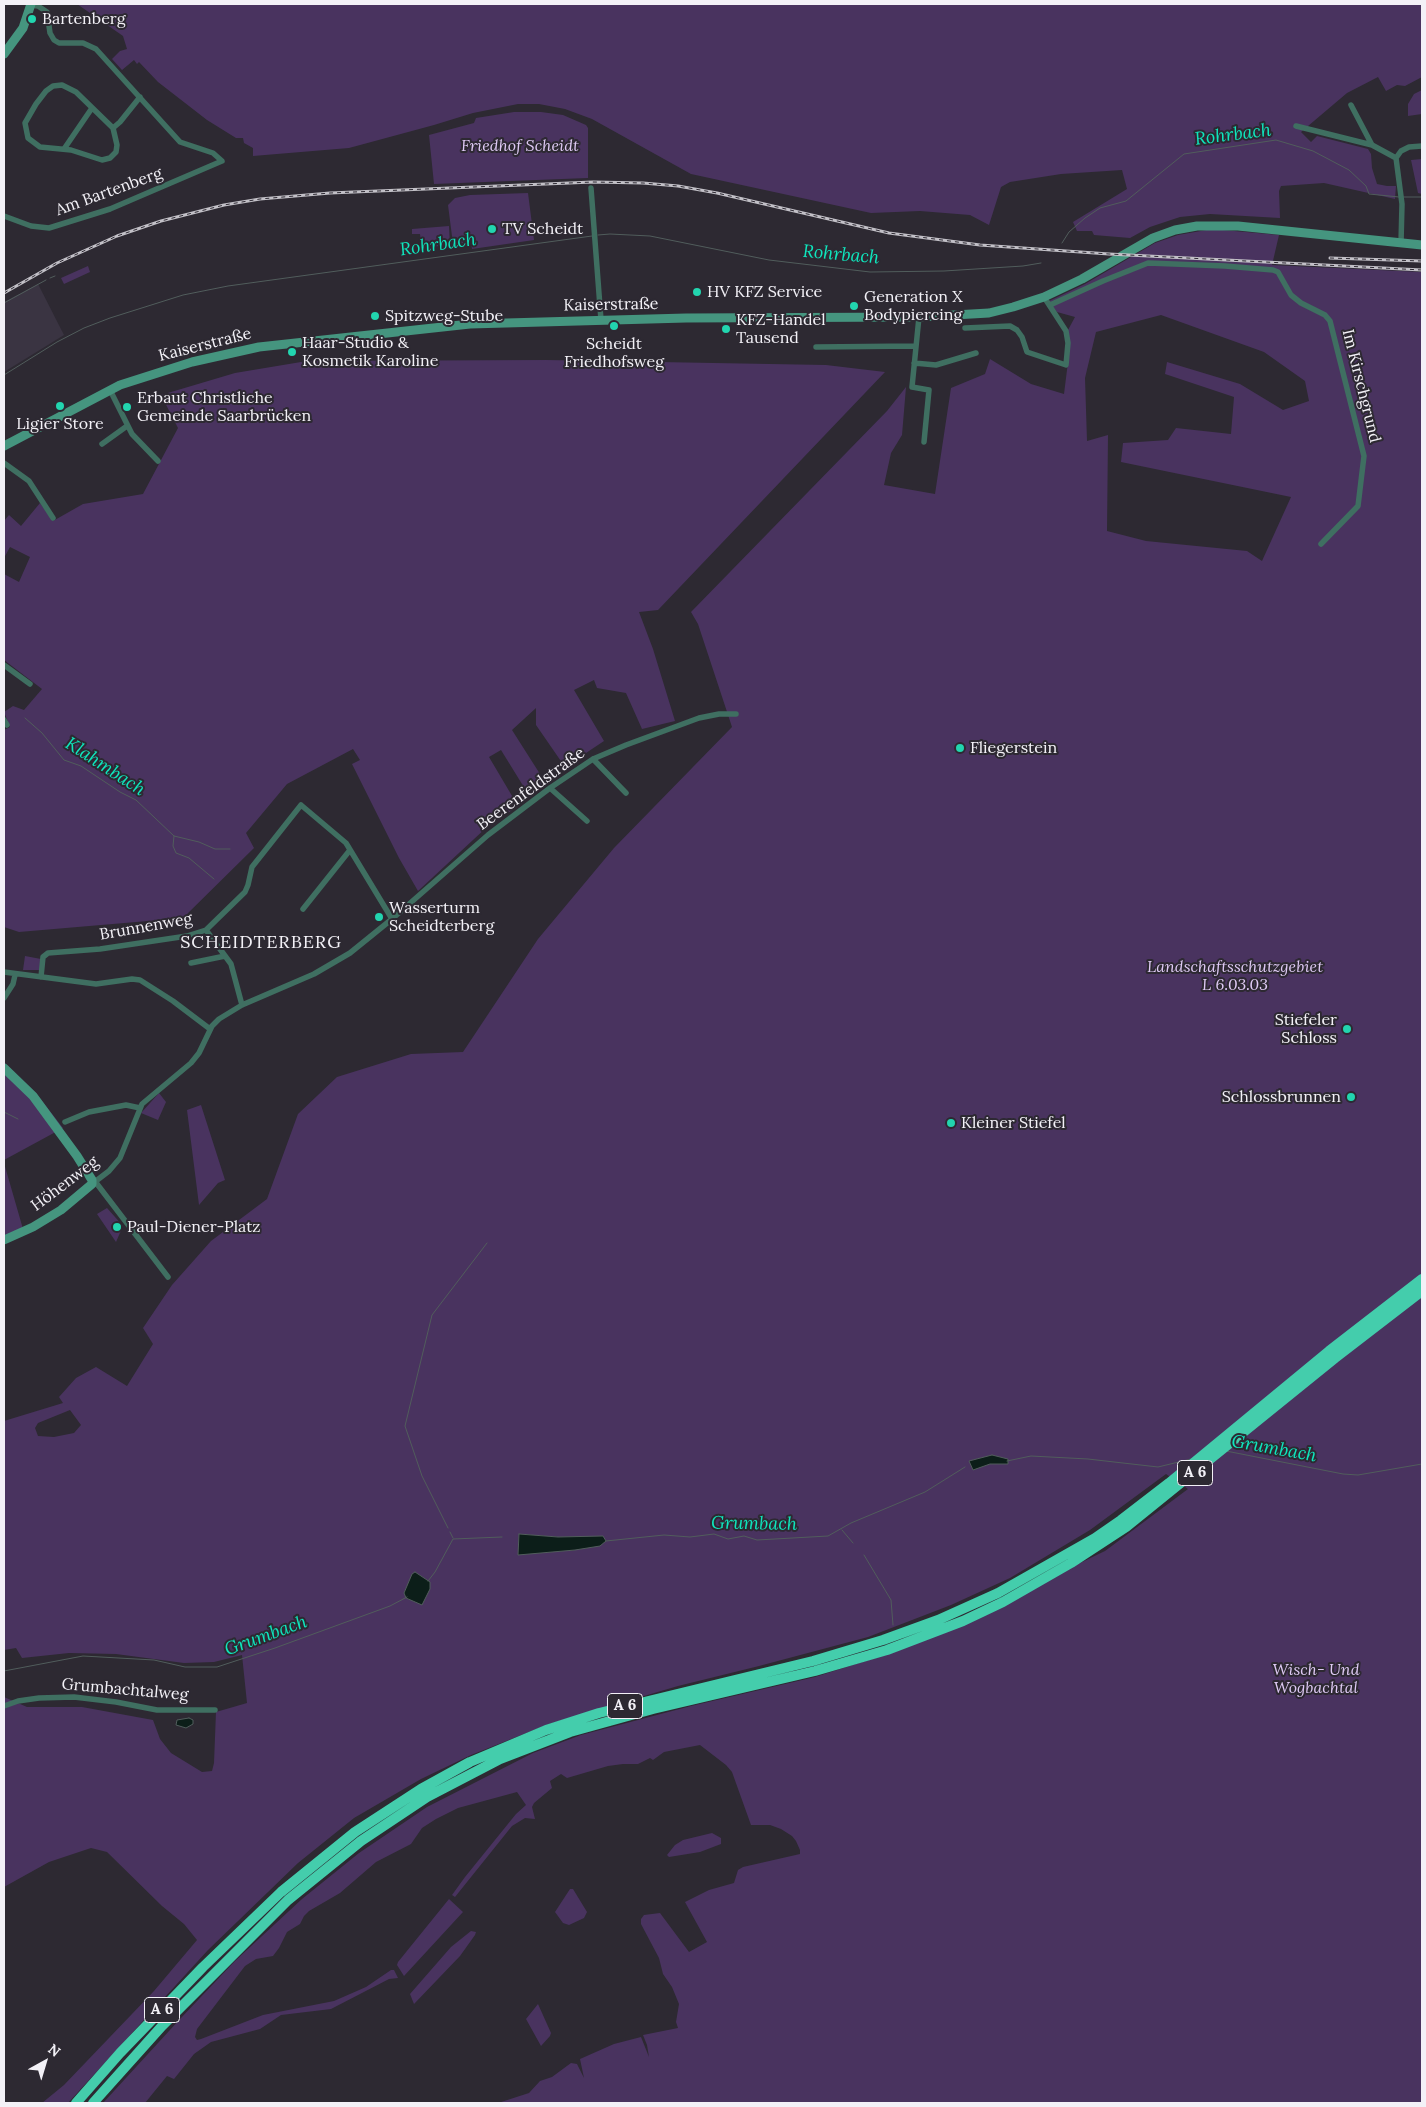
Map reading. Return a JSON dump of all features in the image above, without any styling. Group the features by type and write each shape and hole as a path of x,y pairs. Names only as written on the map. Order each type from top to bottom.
{"highway":[{"name":"A 6","path":"93,2103 162,2026 288,1900 361,1840 411,1807 451,1784 526,1748 602,1722 815,1671 887,1650 963,1621 1003,1602 1050,1576 1176,1488 1284,1393 1422,1279"},
{"name":"A 6","path":"1284,1393 1422,1291"},
{"name":"A 6","path":"76,2103 120,2053 203,1967 281,1892 355,1832 446,1774 523,1738 598,1713 813,1661 916,1628 998,1593 1097,1542"}],"main road":[{"path":"4,54 23,28 30,4"},
{"name":"Kaiserstraße","path":"4,446 110,390 154,373 259,347 470,324 601,320 919,317 989,312 1044,297 1082,279 1153,238 1183,227 1219,224 1422,245"},
{"path":"4,1068 33,1096 93,1181"},
{"name":"Höhenweg","path":"4,1240 52,1216 93,1181"}],"street":[{"path":"30,4 38,6 47,12 50,33 54,40 59,43 83,43 96,49 140,97 120,122 112,128"},
{"path":"53,86 62,86 72,88 112,128 117,145 116,152 110,158 102,160 64,149 40,147 28,138 25,124 46,91 53,86"},
{"name":"Am Bartenberg","path":"4,216 31,226 49,228 110,209 222,161 213,153 180,142 140,97"},
{"path":"1351,105 1372,145"},
{"path":"64,149 92,108"},
{"path":"1296,126 1372,145 1396,158"},
{"path":"1401,243 1402,204 1396,158 1401,151 1408,147 1422,146"},
{"path":"591,188 601,320"},
{"name":"Im Kirschgrund","path":"1050,305 1148,263 1225,266 1274,270 1278,272 1291,295 1301,303 1325,315 1330,321 1364,456 1358,506 1321,544"},
{"path":"966,328 1010,326 1022,337 1027,352 1066,365 1068,343 1066,331 1044,297"},
{"path":"919,317 912,386 929,390 924,442"},
{"path":"816,347 916,346"},
{"path":"914,363 936,365 976,354"},
{"path":"110,390 136,439 158,460"},
{"path":"102,444 128,426"},
{"path":"4,463 29,481 54,518"},
{"path":"4,664 30,684"},
{"name":"Beerenfeldstraße","path":"392,919 488,834 550,788 594,759 699,718 719,714 736,714"},
{"path":"594,759 626,793"},
{"path":"550,788 587,821"},
{"name":"Brunnenweg","path":"41,977 43,956 48,953 110,948 188,936 206,930 245,892 252,867 301,804 340,837 350,850"},
{"path":"303,909 350,850 392,919"},
{"name":"Höhenweg","path":"93,1181 109,1171 120,1158 140,1108 146,1100 191,1063 199,1053 210,1029 216,1021 242,1005 314,974 350,953 392,919"},
{"path":"206,930 234,969 242,1005"},
{"path":"191,963 225,956"},
{"path":"4,972 14,975 96,984 132,979 140,980 173,1001 210,1029"},
{"path":"4,998 13,984 14,975"},
{"path":"65,1122 89,1112 126,1105 140,1108"},
{"path":"93,1181 168,1277"},
{"name":"Grumbachtalweg","path":"4,1706 18,1701 39,1698 74,1697 116,1702 157,1710 215,1710"}],"shaded area":[{"path":"38,284 64,335 4,372 4,302"},
{"path":"992,1455 1008,1459 1008,1464 990,1464 973,1470 969,1461"},
{"path":"519,1534 558,1537 603,1536 606,1541 600,1546 575,1550 518,1555"},
{"path":"415,1572 430,1582 430,1589 422,1605 406,1598 404,1593 412,1574"},
{"path":"189,1718 193,1720 193,1724 186,1728 176,1725 177,1720"}],"green space":[{"path":"77,4 1422,4 1422,77 1405,86 1397,85 1386,91 1378,77 1347,93 1301,132 1311,142 1317,136 1368,149 1371,154 1372,168 1377,184 1396,186 1395,199 1324,183 1281,186 1279,191 1280,218 1210,214 1180,217 1150,227 1130,238 1094,235 1092,231 1077,231 1073,222 1127,189 1122,170 1061,174 1010,182 1001,187 989,225 970,215 920,211 871,213 691,174 592,119 565,109 539,104 518,104 473,113 349,148 253,156 253,148 244,143 243,138 236,138 207,120 158,82 139,62 137,64 134,60 122,70 112,59 120,51 127,49 123,36"},
{"path":"1422,90 1422,114 1408,116 1408,104 1414,94"},
{"name":"Friedhof Scheidt","path":"514,112 541,112 563,115 586,125 588,128 588,178 434,184 429,135 474,123 476,118"},
{"path":"1422,159 1422,194 1418,193 1411,160"},
{"name":"TV Scheidt","path":"528,193 534,240 472,249 471,242 453,244 448,205 455,198 470,195"},
{"path":"449,226 450,245 422,248 420,234 412,234 412,229"},
{"path":"1212,229 1279,235 1272,265 1422,272 1422,2103 498,2103 529,2093 540,2081 552,2077 571,2063 577,2064 584,2078 580,2059 614,2044 641,2037 649,2057 643,2035 678,2028 676,2022 679,2004 672,1987 663,1974 659,1958 641,1924 641,1919 644,1915 660,1913 689,1952 707,1942 685,1902 709,1890 734,1883 738,1870 743,1867 800,1854 796,1841 781,1829 770,1825 751,1825 732,1772 700,1745 664,1752 653,1760 650,1758 638,1764 608,1766 567,1778 561,1774 550,1781 552,1788 534,1803 532,1807 535,1819 525,1818 512,1826 455,1897 452,1895 465,1877 516,1814 526,1805 517,1792 458,1808 436,1819 422,1828 411,1844 376,1862 340,1893 309,1911 300,1924 287,1932 273,1956 256,1959 245,1966 197,2029 195,2037 197,2040 201,2039 263,2015 334,2001 366,1987 391,1970 394,1970 398,1978 389,1979 331,2009 281,2015 260,2029 211,2042 194,2054 174,2079 167,2076 145,2103 103,2103 235,1961 302,1899 359,1853 427,1807 533,1753 581,1735 691,1706 815,1677 897,1651 1105,1551 1188,1489 1166,1474 1090,1530 1010,1578 951,1605 868,1637 678,1686 549,1724 471,1755 421,1779 354,1818 298,1863 208,1950 68,2103 42,2103 64,2085 154,1991 197,1940 184,1924 162,1906 107,1852 91,1848 49,1862 4,1887 4,1697 27,1707 82,1707 153,1720 160,1739 171,1753 202,1772 212,1771 214,1763 216,1712 247,1703 242,1655 214,1662 184,1663 116,1654 69,1653 22,1658 16,1648 4,1650 4,1421 63,1403 59,1397 76,1378 96,1367 127,1386 153,1344 143,1328 172,1285 211,1241 267,1199 298,1114 337,1077 411,1054 463,1052 538,939 614,848 732,727 698,624 691,612 887,411 906,387 902,435 891,453 884,485 935,494 951,388 985,374 990,359 1031,384 1064,394 1069,354 1068,330 1075,317 1057,312 1049,301 1085,284 1155,243 1178,235","holes":["1161,315 1264,352 1305,381 1309,401 1283,410 1240,384 1167,362 1165,374 1234,397 1231,434 1176,428 1168,440 1123,443 1121,462 1291,497 1262,561 1247,551 1146,541 1107,531 1108,435 1087,441 1085,378 1096,332","70,1410 81,1425 74,1433 54,1437 38,1436 35,1428 38,1423","519,1534 558,1537 575,1550 518,1554","415,1572 430,1582 409,1599 406,1598 404,1592"]},
{"path":"88,266 90,272 64,284 61,278"},
{"path":"546,360 826,365 885,372 658,610 639,612 653,649 675,721 642,729 626,693 597,688 594,680 574,690 604,741 565,767 536,725 536,708 512,730 547,785 530,797 501,750 489,757 518,806 487,827 418,891 399,858 352,764 360,760 353,749 287,784 246,833 254,848 183,918 19,932 4,927 4,730 10,727 4,712 13,706 24,710 42,689 4,660 4,574 19,582 30,557 10,547 4,558 4,521 9,515 21,526 40,503 53,521 83,504 143,494 178,428 161,395 235,373 307,361"},
{"path":"25,956 41,959 40,970 23,970"},
{"path":"4,1062 36,1093 63,1128 4,1160"},
{"path":"159,1093 166,1102 158,1120 141,1113"},
{"path":"201,1105 225,1180 218,1183 199,1205 187,1110"},
{"path":"4,1163 23,1229 5,1238 4,1233"},
{"path":"107,1208 123,1226 116,1242 97,1214"},
{"path":"712,1833 721,1838 721,1844 700,1852 669,1857 667,1855 675,1845 683,1840"},
{"path":"570,1889 573,1889 587,1912 584,1918 569,1925 563,1923 555,1912"},
{"path":"449,1899 463,1912 404,1976 397,1965 398,1962"},
{"path":"471,1931 476,1932 475,1935 460,1956 414,2004 410,1994 451,1947"},
{"path":"538,2004 551,2033 541,2046 526,2019"}],"waterway":[{"name":"Rohrbach","path":"1062,243 1069,232 1085,218 1100,208 1126,201 1184,154 1276,140 1313,151 1349,170 1366,186 1369,194 1399,197"},
{"name":"Rohrbach","path":"1403,197 1422,197"},
{"name":"Rohrbach","path":"598,235 650,236 769,260 870,272 944,271 1023,266 1041,263"},
{"name":"Rohrbach","path":"4,375 57,342 84,328 183,295 228,286 592,236"},
{"path":"50,278 55,276"},
{"path":"4,303 46,280"},
{"name":"Klahmbach","path":"25,718 42,733 64,760 81,766 120,792 136,800 174,836 199,842 215,849 230,849"},
{"name":"Klahmbach","path":"174,836 173,846 176,853 189,858 214,879"},
{"path":"4,1112 18,1119"},
{"path":"448,1528 422,1476 405,1426 432,1315 487,1243"},
{"name":"Grumbach","path":"1226,1451 1343,1474 1358,1475 1422,1464"},
{"name":"Grumbach","path":"1007,1461 1031,1456 1088,1459 1158,1467 1191,1459"},
{"name":"Grumbach","path":"606,1541 664,1535 690,1537 714,1534 728,1539 744,1536 757,1540 828,1536 851,1523 925,1492 965,1467"},
{"path":"842,1530 853,1543"},
{"path":"450,1532 453,1538"},
{"name":"Grumbach","path":"428,1581 453,1539 502,1537"},
{"path":"864,1555 891,1600 893,1625"},
{"name":"Grumbach","path":"4,1671 83,1656 154,1660 185,1667 217,1667 390,1606 407,1597"}],"railway":[{"path":"4,293 57,263 117,236 161,221 224,205 260,199 330,193 593,182 678,186 717,193 889,233 980,245 1109,254 1422,270"},
{"path":"1330,258 1422,261"}],"place":[{"name":"Bartenberg","path":"32,19"},
{"name":"TV Scheidt","path":"492,229"},
{"name":"HV KFZ Service","path":"697,292"},
{"name":"Generation X Bodypiercing","path":"854,306"},
{"name":"Spitzweg-Stube","path":"375,316"},
{"name":"Scheidt Friedhofsweg","path":"614,326"},
{"name":"KFZ-Handel Tausend","path":"726,329"},
{"name":"Haar-Studio & Kosmetik Karoline","path":"292,352"},
{"name":"Ligier Store","path":"60,406"},
{"name":"Erbaut Christliche Gemeinde Saarbrücken","path":"127,407"},
{"name":"Fliegerstein","path":"960,748"},
{"name":"Wasserturm Scheidterberg","path":"379,917"},
{"name":"Stiefeler Schloss","path":"1347,1029"},
{"name":"Schlossbrunnen","path":"1351,1097"},
{"name":"Kleiner Stiefel","path":"951,1123"},
{"name":"Paul-Diener-Platz","path":"117,1227"}],"district":[{"name":"SCHEIDTERBERG","path":"261,943"}],"park label":[{"name":"Landschaftsschutzgebiet L 6.03.03","path":"1235,976"},
{"name":"Wisch- Und Wogbachtal","path":"1316,1679"}]}
